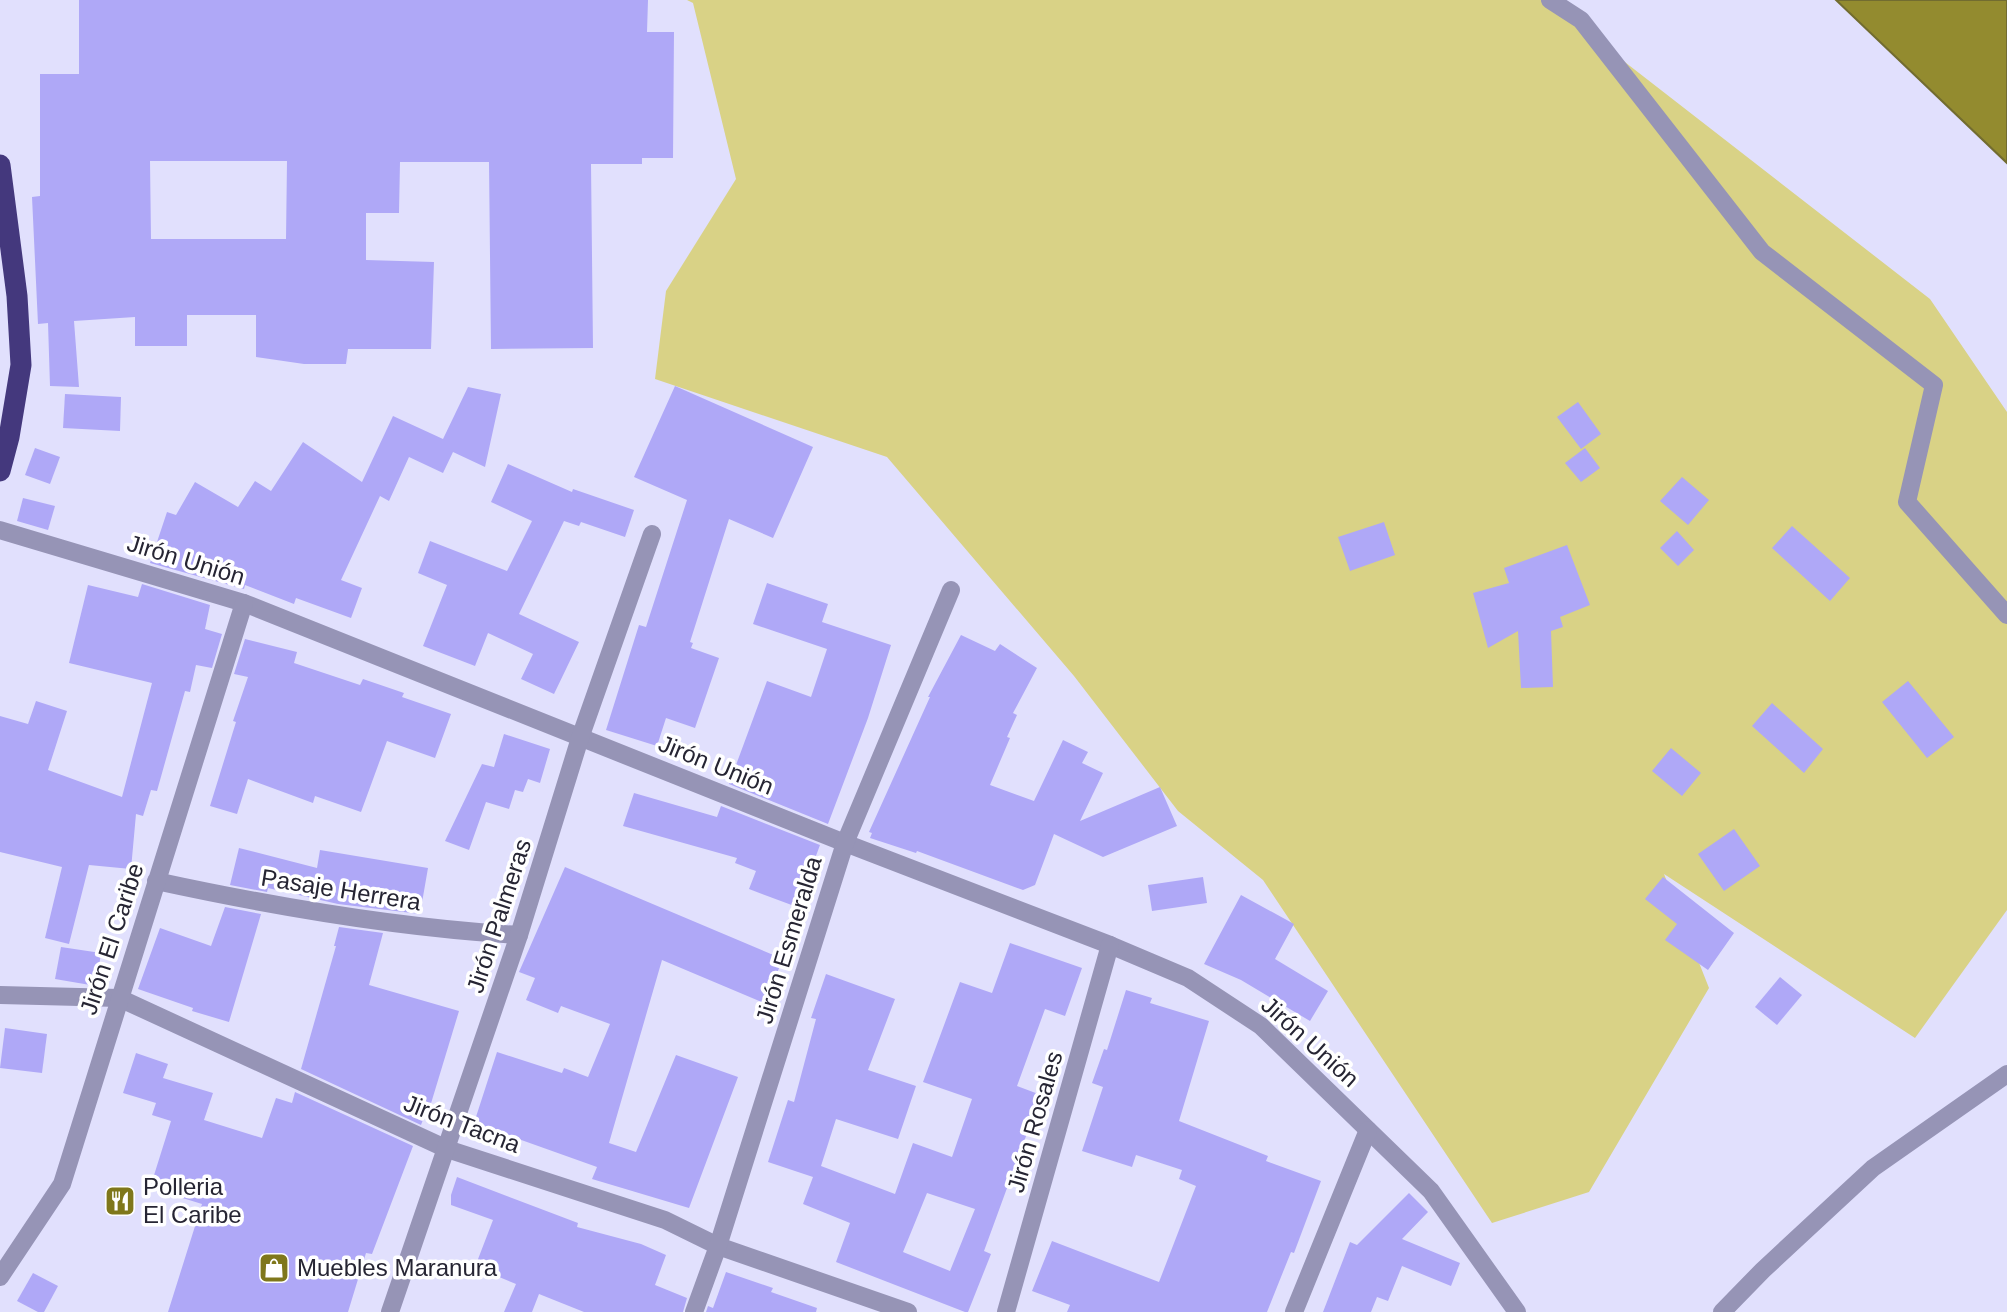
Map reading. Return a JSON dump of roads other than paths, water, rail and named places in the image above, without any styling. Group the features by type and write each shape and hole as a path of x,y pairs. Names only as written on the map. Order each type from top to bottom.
{"highway":[{"path":"0,471 9,437 21,365 17,296 1,174"}],"street":[{"path":"1550,0 1581,20 1762,252 1934,385 1907,502 2007,615"},
{"name":"Jirón Unión","path":"0,530 244,603 845,843 1110,944 1188,978 1261,1026 1431,1191 1517,1312"},
{"name":"Jirón Palmeras","path":"390,1312 519,935 580,738 652,534"},
{"name":"Jirón Esmeralda","path":"694,1312 718,1246 845,843 951,590"},
{"name":"Jirón El Caribe","path":"0,1277 62,1184 244,603"},
{"name":"Pasaje Herrera","path":"156,881 234,898 330,914 442,930 519,935"},
{"name":"Jirón Rosales","path":"1006,1312 1110,944"},
{"name":"Jirón Tacna","path":"0,995 119,998 447,1149 665,1220 718,1246 908,1312"},
{"path":"1722,1312 1873,1168 2007,1074"},
{"path":"1294,1312 1368,1130"}],"place":[{"name":"Polleria El Caribe","path":"120,1201"},
{"name":"Muebles Maranura","path":"274,1268"}]}
